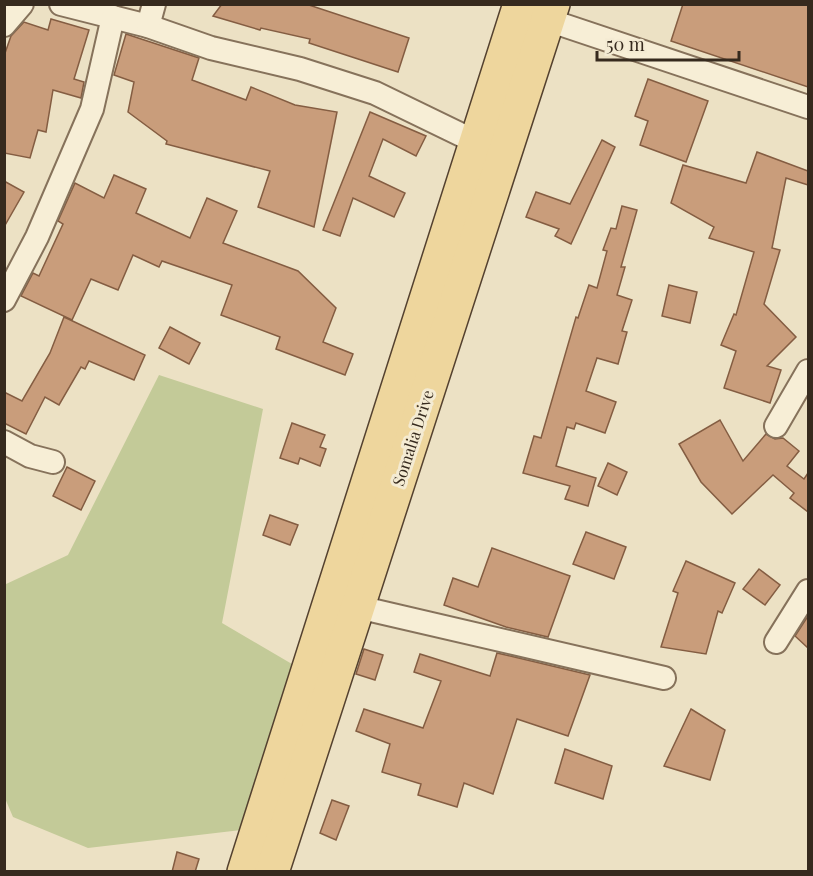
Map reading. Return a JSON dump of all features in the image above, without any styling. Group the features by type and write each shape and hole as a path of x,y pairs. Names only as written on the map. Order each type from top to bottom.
{"main road":[{"name":"Somalia Drive","path":"244,872 520,4"},
{"name":"Somalia Drive","path":"272,872 551,12"}],"street":[{"path":"4,25 22,4"},
{"path":"61,4 113,17 151,15 211,48 300,69 375,93 476,142"},
{"path":"551,12 808,107"},
{"path":"4,300 37,237 92,109 113,17"},
{"path":"776,426 808,372"},
{"path":"4,442 30,456 53,462"},
{"path":"776,642 808,591"},
{"path":"358,607 664,678"}],"green space":[{"path":"159,375 263,409 222,623 309,674 258,828 88,848 13,817 4,796 4,585 68,555"}],"building":[{"path":"222,4 306,4 409,38 398,72 309,43 310,39 261,28 260,30 213,16"},
{"path":"683,4 808,4 808,87 671,41"},
{"path":"51,19 89,30 74,79 84,82 81,98 53,90 46,132 38,130 30,158 4,153 4,56 11,36 24,22 48,30"},
{"path":"126,34 199,58 192,80 246,100 251,87 295,105 337,112 314,227 258,207 270,171 166,144 167,141 128,112 134,82 114,75"},
{"path":"648,79 708,101 686,162 640,145 648,121 635,116"},
{"path":"370,112 426,136 416,156 383,139 369,176 405,193 394,217 353,198 340,236 323,230"},
{"path":"602,140 615,147 571,244 555,236 559,229 526,217 536,192 570,204"},
{"path":"757,152 808,171 808,185 786,178 772,248 780,250 764,304 796,337 767,366 781,370 770,403 724,388 736,351 721,345 734,314 736,315 754,252 709,238 714,227 671,203 683,165 746,183"},
{"path":"114,175 146,189 136,213 190,238 207,198 237,211 223,243 298,271 336,308 323,342 353,354 345,375 276,349 280,337 221,315 232,285 162,261 159,267 133,255 118,290 91,279 72,320 21,296 33,273 39,276 63,224 58,221 75,183 104,198"},
{"path":"4,181 24,192 4,227"},
{"path":"622,206 637,210 621,267 625,267 617,295 632,300 622,331 627,332 618,364 597,358 586,391 616,402 605,433 576,423 574,429 567,427 556,466 596,478 588,506 565,499 570,486 523,473 534,436 541,438 576,317 578,318 589,285 597,288 607,251 603,250 611,228 616,229"},
{"path":"669,285 697,292 690,323 662,316"},
{"path":"64,317 145,355 134,380 89,361 85,369 81,367 59,405 45,397 26,434 4,423 4,392 22,401 50,353"},
{"path":"170,327 200,343 189,364 159,348"},
{"path":"720,420 743,461 766,434 775,439 783,438 799,451 787,466 804,479 808,473 808,512 790,498 794,493 773,475 732,514 701,482 679,444"},
{"path":"292,423 325,435 320,447 326,449 320,466 300,458 298,464 280,458"},
{"path":"608,463 627,472 617,495 598,486"},
{"path":"67,467 95,481 81,510 53,496"},
{"path":"270,515 298,525 290,545 263,535"},
{"path":"586,532 626,547 614,579 573,564"},
{"path":"492,548 570,576 548,637 506,627 444,605 453,578 478,587"},
{"path":"686,561 735,583 722,613 718,611 706,654 661,647 678,593 673,591"},
{"path":"759,569 780,585 765,605 743,589"},
{"path":"808,616 808,648 795,636"},
{"path":"364,649 383,655 375,680 356,674"},
{"path":"497,653 590,675 568,736 517,719 493,794 464,783 457,807 418,795 421,784 382,772 390,744 356,731 364,709 423,728 441,681 414,672 420,654 490,676"},
{"path":"691,709 725,730 710,780 664,766"},
{"path":"565,749 612,766 603,799 555,783"},
{"path":"332,800 349,806 336,840 320,833"},
{"path":"177,852 199,859 195,872 172,872"}]}
